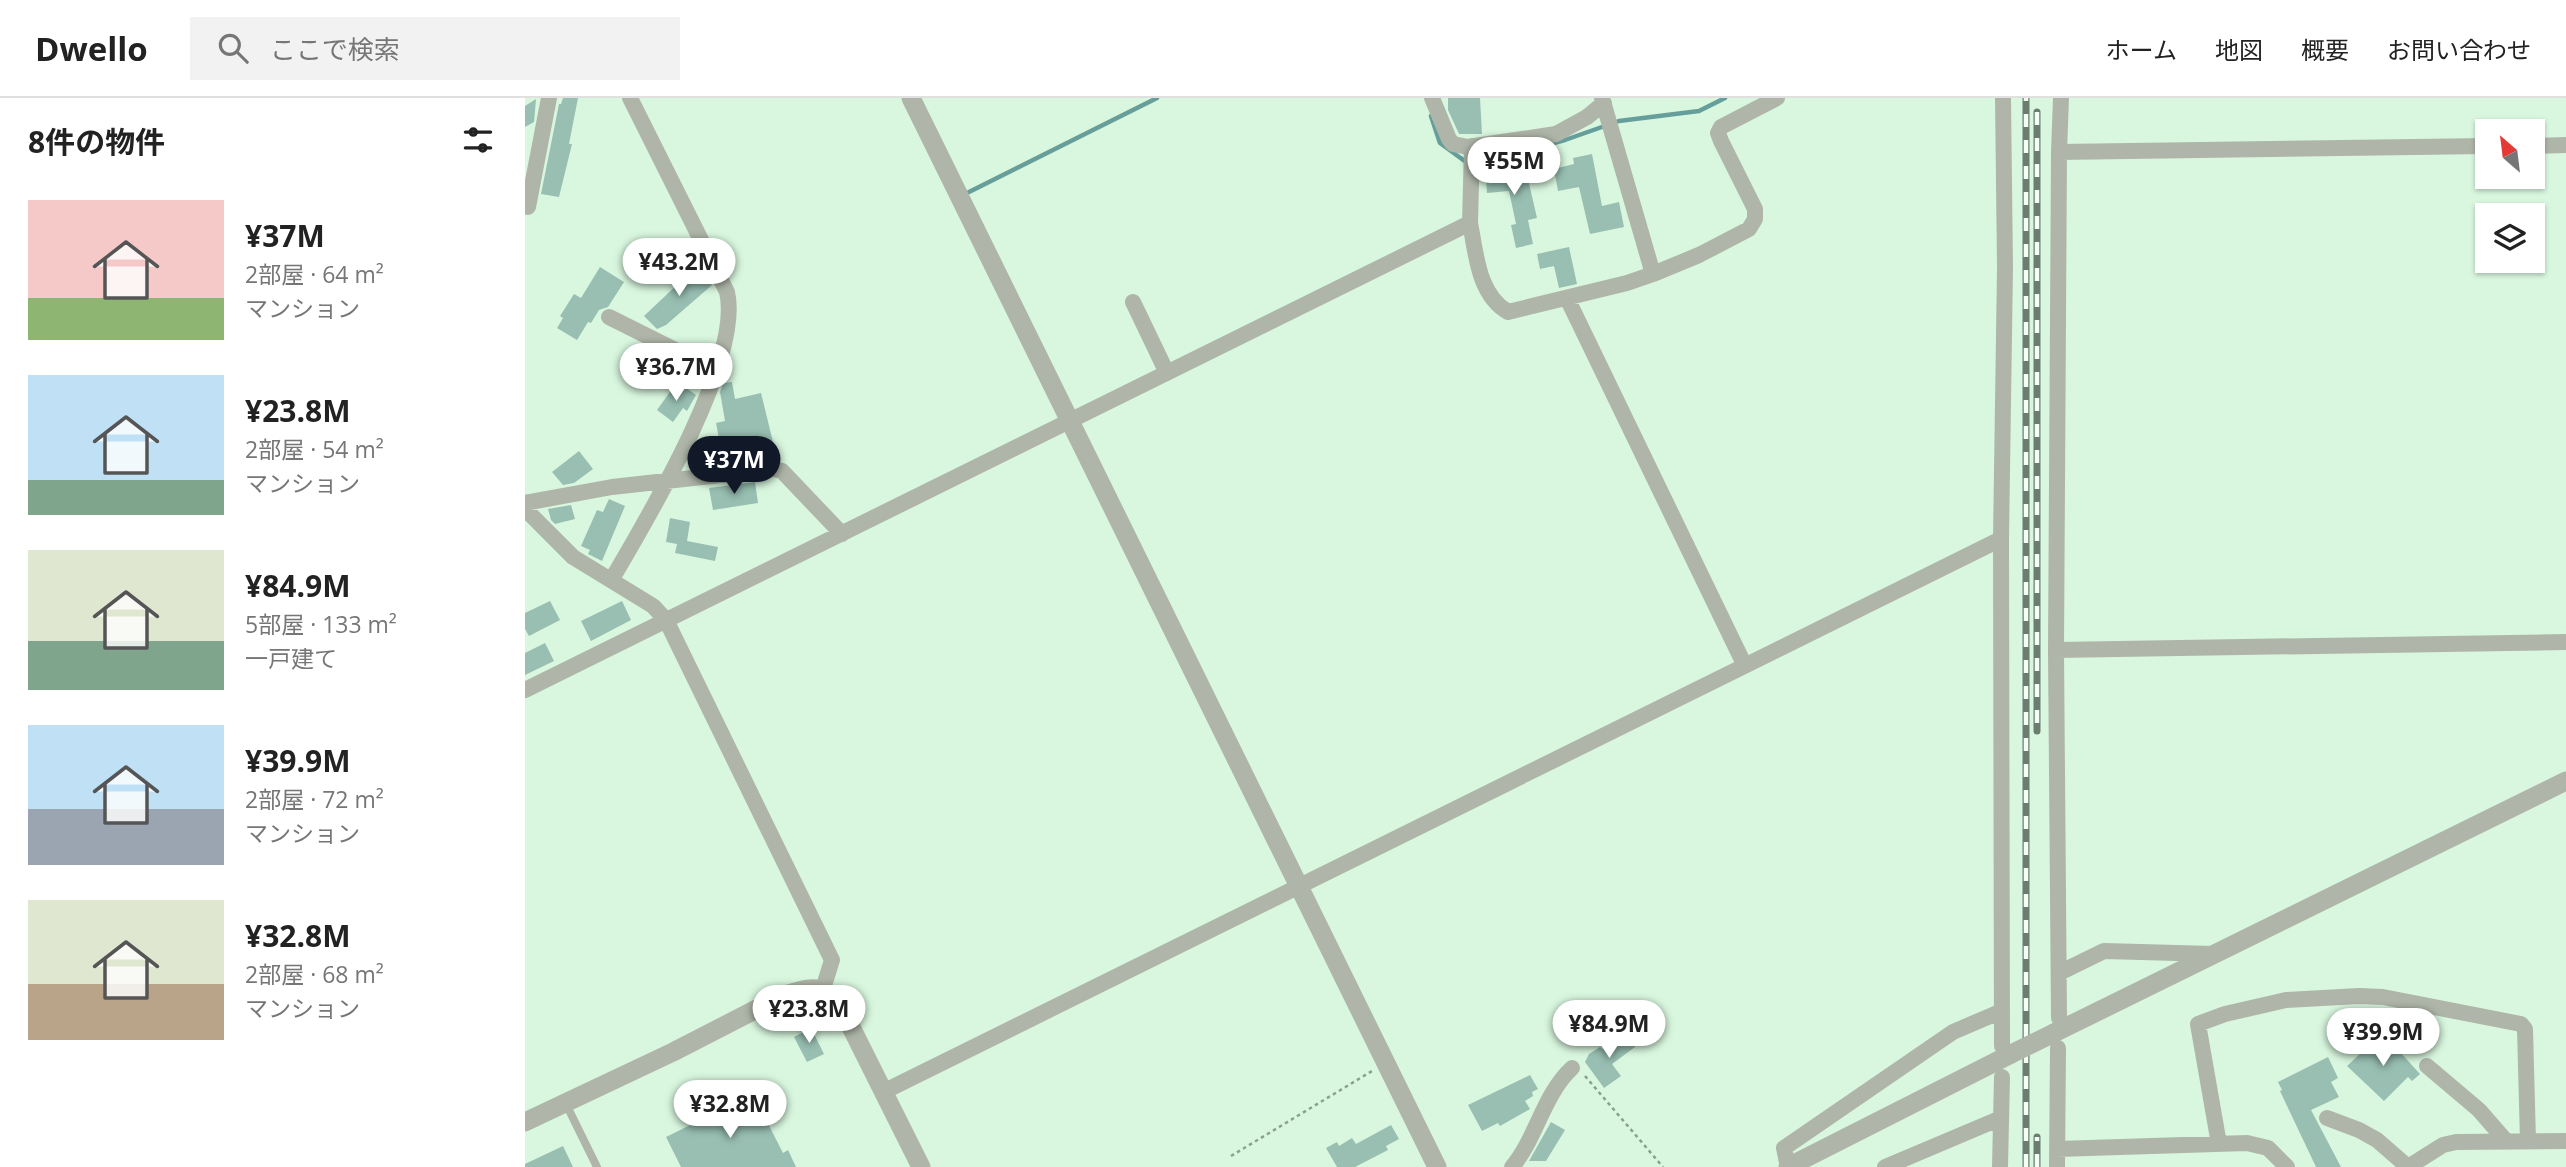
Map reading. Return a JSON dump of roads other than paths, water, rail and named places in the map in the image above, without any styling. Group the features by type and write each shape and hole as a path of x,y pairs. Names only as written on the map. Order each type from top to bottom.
{"street":[{"path":"528,207 549,98"},
{"path":"612,579 668,482 704,402 715,370 729,303 727,292 630,98"},
{"path":"911,98 1437,1167"},
{"path":"1432,98 1453,144 1472,146 1556,134 1587,117 1606,112 1653,274"},
{"path":"1472,146 1470,223 1484,283 1508,312 1653,274 1699,255 1749,229 1755,219 1755,209 1718,133 1727,123 1777,98"},
{"path":"2003,98 2005,267 2001,539 2002,1011 2006,1050"},
{"path":"2057,1167 2059,973 2056,650 2061,98"},
{"path":"2545,146 2566,145"},
{"path":"2059,152 2475,146"},
{"path":"525,690 1470,223"},
{"path":"1567,298 1744,664"},
{"path":"1133,302 1167,373"},
{"path":"609,317 715,370"},
{"path":"525,503 612,487 774,469 782,471 842,534"},
{"path":"525,509 573,557 653,606 666,620 832,960 823,989"},
{"path":"883,1092 2001,539"},
{"path":"2056,650 2566,642"},
{"path":"2002,1011 1953,1032 1784,1148 1788,1167 2006,1050 2057,1033 2566,781"},
{"path":"2059,973 2104,951 2214,954"},
{"path":"525,1122 782,996 797,991 823,989 834,997 842,1009 921,1167"},
{"path":"2219,1144 2198,1024 2225,1014 2286,1000 2358,996 2383,997 2521,1024 2525,1029 2528,1141"},
{"path":"2427,1066 2479,1110 2506,1141"},
{"path":"1512,1167 1520,1158 1551,1095 1572,1068"},
{"path":"2000,1167 2003,1077"},
{"path":"1885,1167 2001,1118"},
{"path":"2327,1118 2377,1140 2408,1167 2436,1149 2456,1142 2566,1141"},
{"path":"2057,1149 2247,1143 2268,1148 2287,1167"}],"lane":[{"path":"566,1104 597,1167"}],"waterway":[{"path":"969,192 1157,98"},
{"path":"1475,161 1502,157 1565,140 1619,121 1699,111 1725,98"},
{"path":"1431,116 1440,143 1466,162"}],"railway":[{"path":"2026,98 2026,1167"},
{"path":"2037,112 2037,731"},
{"path":"2037,1137 2037,1167"}]}
